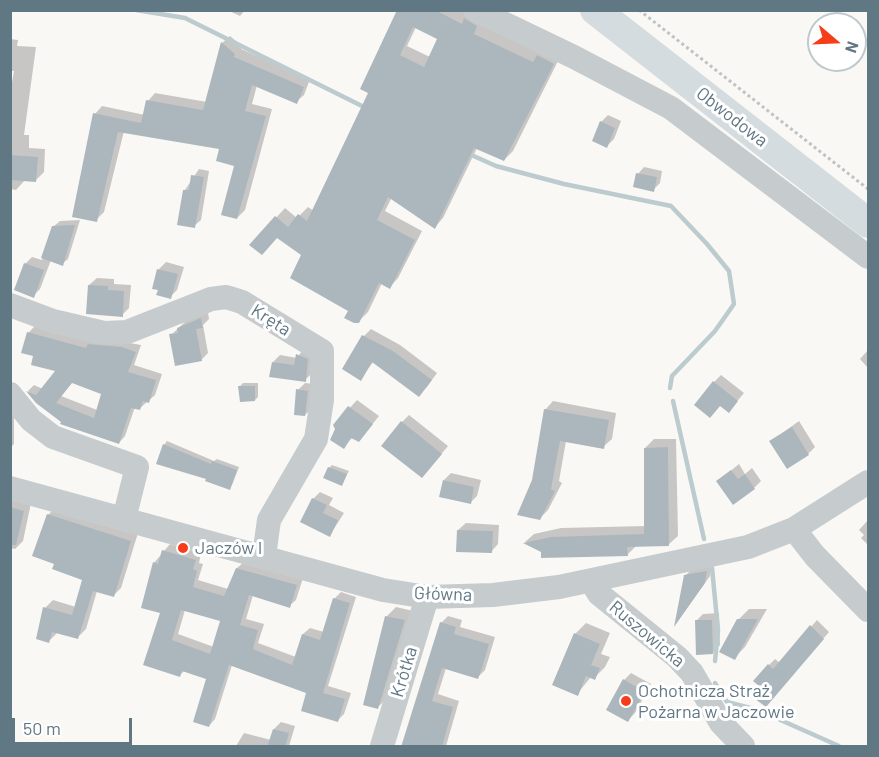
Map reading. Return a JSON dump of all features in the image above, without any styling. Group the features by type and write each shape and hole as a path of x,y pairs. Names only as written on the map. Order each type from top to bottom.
{"main road":[{"name":"Obwodowa","path":"595,10 868,223"}],"street":[{"path":"477,10 671,108 868,257"},
{"name":"Kręta","path":"10,305 53,321 104,333 127,332 211,299 226,297 242,302 322,351 322,400 316,439 269,520 264,556"},
{"path":"10,394 32,420 53,437 137,467 124,519"},
{"name":"Główna","path":"10,488 383,590 427,597 493,595 591,581 748,547 794,529 868,482"},
{"path":"794,529 815,556 868,610"},
{"name":"Ruszowicka","path":"591,581 599,594 677,657 692,674 721,723 743,747"},
{"name":"Krótka","path":"382,747 427,597"}],"path":[{"path":"639,10 868,189"}],"building":[{"path":"397,10 435,10 462,24 464,18 477,26 474,34 533,62 537,55 554,64 504,161 474,148 435,229 388,197 377,220 415,240 390,289 379,283 359,323 354,323 344,318 348,311 290,278 301,255 277,238 262,255 249,245 275,216 288,227 298,214 307,221 368,93 360,89","holes":["413,27 437,39 424,67 400,55"]},
{"path":"221,42 235,54 234,57 304,87 297,104 252,85 245,111 266,116 237,219 221,215 234,166 216,161 219,149 118,132 97,222 72,217 93,113 141,123 146,100 203,110"},
{"path":"600,121 615,128 607,148 592,141"},
{"path":"10,155 38,157 36,182 10,180"},
{"path":"636,173 657,177 654,192 633,187"},
{"path":"191,175 204,177 195,228 177,225 183,190 189,190"},
{"path":"75,225 63,266 41,258 52,226"},
{"path":"24,263 44,270 34,298 14,290"},
{"path":"157,269 178,274 171,299 156,295 158,290 152,289"},
{"path":"88,285 108,286 108,290 124,291 123,317 86,314"},
{"path":"201,318 203,328 196,329 202,361 175,366 169,334 178,333 177,328"},
{"path":"27,332 86,348 88,344 122,347 136,352 128,372 156,380 149,403 143,401 140,410 131,408 119,444 60,424 61,422 36,403 26,391 36,395 55,371 31,365 33,356 21,353","holes":["72,383 101,394 94,418 56,403"]},
{"path":"362,335 393,351 432,380 419,397 372,362 361,381 342,369"},
{"path":"296,354 308,359 306,382 269,377 272,362 294,365"},
{"path":"713,381 738,401 729,413 720,406 710,418 694,405"},
{"path":"238,386 255,386 255,401 240,402"},
{"path":"296,389 308,391 305,416 294,415"},
{"path":"348,406 373,424 359,442 351,438 344,449 330,440 335,429 333,425"},
{"path":"544,409 609,420 604,449 560,441 551,489 555,491 540,520 517,515 532,480"},
{"path":"401,421 442,454 422,478 381,446"},
{"path":"792,427 809,455 787,469 769,441"},
{"path":"163,444 211,464 212,461 237,470 230,490 205,481 206,479 156,464"},
{"path":"668,447 669,546 627,547 628,556 541,558 541,552 523,543 551,537 644,534 644,448"},
{"path":"328,467 347,474 342,486 323,478"},
{"path":"731,470 738,479 745,474 755,489 733,505 716,481"},
{"path":"443,480 474,487 471,504 439,497"},
{"path":"312,498 327,505 323,513 338,520 330,537 300,522"},
{"path":"10,507 24,511 16,545 10,545"},
{"path":"47,514 131,541 114,597 93,591 78,639 52,632 49,643 36,639 43,607 72,615 82,580 52,569 54,564 32,556"},
{"path":"457,530 493,531 492,553 456,552"},
{"path":"162,550 196,560 193,569 197,571 193,587 224,596 236,568 297,585 290,608 249,595 240,625 258,630 253,649 292,665 302,634 320,640 333,598 350,603 323,693 345,699 338,722 301,711 306,693 229,665 209,727 193,722 206,679 182,671 180,677 143,665 160,613 141,608 153,562 158,564","holes":["181,610 220,621 210,654 172,640"]},
{"path":"707,571 705,583 674,627 684,575"},
{"path":"385,616 405,620 378,709 363,705"},
{"path":"737,619 758,619 735,660 719,652"},
{"path":"695,620 712,620 713,654 696,655"},
{"path":"440,622 456,627 454,634 489,644 482,668 478,679 442,668 432,701 453,707 442,747 401,747"},
{"path":"810,625 824,639 766,707 751,696 759,686 753,681 768,664 773,669"},
{"path":"574,633 600,644 591,665 600,668 595,680 586,676 578,696 552,685"},
{"name":"Ochotnicza Straż Pożarna w Jaczowie","path":"623,679 645,692 628,722 606,710"},
{"path":"273,729 289,733 285,747 267,747"}],"waterway":[{"path":"136,10 185,18 366,108"},
{"path":"467,153 496,166 564,184 671,206 707,244 729,271 734,304 715,331 672,376 670,388"},
{"path":"673,401 704,539"},
{"path":"712,568 718,630 715,661"},
{"path":"715,683 727,702 758,710 839,746"}],"place":[{"name":"Jaczów I","path":"183,548"},
{"name":"Ochotnicza Straż Pożarna w Jaczowie","path":"626,701"}]}
